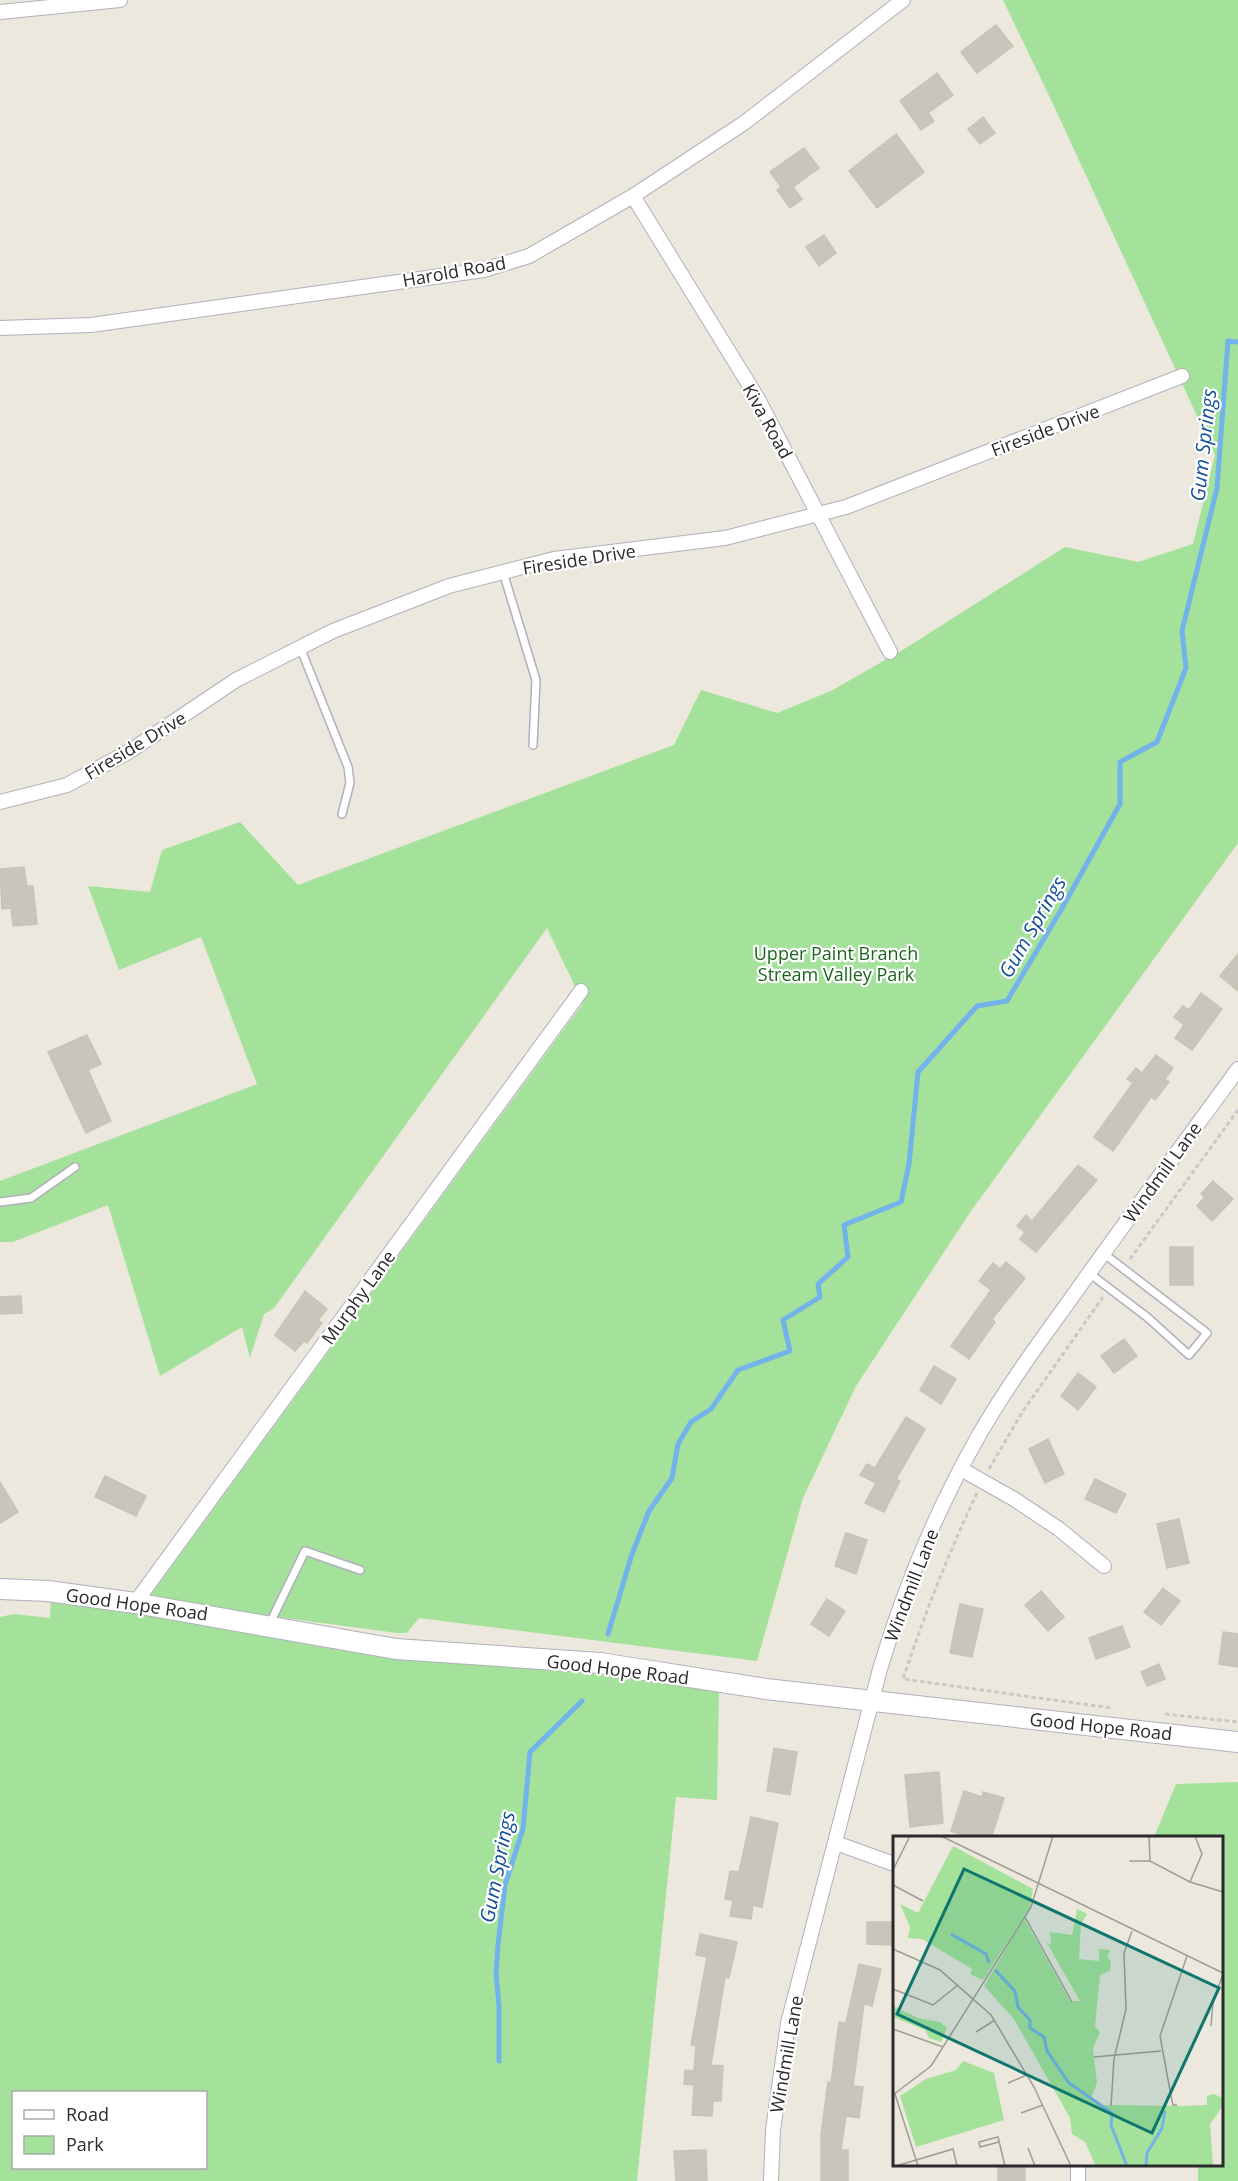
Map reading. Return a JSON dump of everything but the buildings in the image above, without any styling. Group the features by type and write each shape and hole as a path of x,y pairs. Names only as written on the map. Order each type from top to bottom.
{"street":[{"path":"0,12 120,0"},
{"name":"Harold Road","path":"0,328 91,325 484,270 529,256 633,196 744,123 903,0"},
{"name":"Kiva Road","path":"633,196 758,399 891,652"},
{"name":"Fireside Drive","path":"0,802 67,785 130,751 236,680 333,631 449,586 554,559 724,538 846,507 1182,376"},
{"name":"Murphy Lane","path":"135,1603 580,991"},
{"name":"Windmill Lane","path":"771,2181 774,2130 788,2023 880,1669 896,1617 938,1515 961,1469 1008,1388 1103,1253 1238,1069"},
{"path":"961,1469 1014,1499 1059,1530 1104,1566"},
{"name":"Good Hope Road","path":"0,1589 48,1591 135,1603 396,1649 600,1663 766,1689 1238,1742"},
{"path":"836,1843 893,1864"}],"lane":[{"path":"503,572 536,681 533,745"},
{"path":"300,647 348,767 350,783 342,814"},
{"path":"0,1202 31,1198 75,1167"},
{"path":"1089,1273 1110,1287 1188,1355 1206,1333 1103,1253"},
{"path":"269,1625 305,1551 360,1570"}],"path":[{"path":"1122,1269 1238,1110"},
{"path":"1110,1287 1023,1411 983,1482 943,1570 922,1622 903,1679 1117,1708"},
{"path":"1161,1713 1238,1722"}],"green space":[{"name":"Upper Paint Branch Stream Valley Park","path":"1003,0 1238,0 1238,843 971,1211 856,1386 803,1498 757,1661 419,1618 407,1633 397,1633 147,1600 583,1003 547,928 274,1308 264,1314 250,1358 242,1327 160,1376 108,1205 13,1242 0,1242 0,1181 257,1084 201,937 119,970 88,886 150,892 162,850 240,822 298,885 674,745 701,690 777,713 831,691 906,648 1065,547 1138,562 1193,544 1215,455"},
{"path":"51,1599 719,1689 717,1800 676,1797 637,2181 0,2181 0,1617 14,1614 50,1618"},
{"path":"1238,1782 1238,2181 1198,2181 1198,2166 1223,2166 1223,1836 1154,1836 1176,1784"}],"waterway":[{"name":"Gum Springs","path":"608,1634 632,1554 649,1511 672,1478 678,1444 691,1422 711,1409 738,1370 790,1351 783,1320 820,1297 818,1284 848,1257 844,1225 901,1202 909,1164 918,1072 977,1006 1007,1001 1120,804 1120,762 1157,742 1186,668 1182,631 1217,488 1228,341 1238,342"},
{"name":"Gum Springs","path":"499,2061 499,2005 496,1974 498,1945 505,1885 523,1829 530,1752 582,1701"}]}
